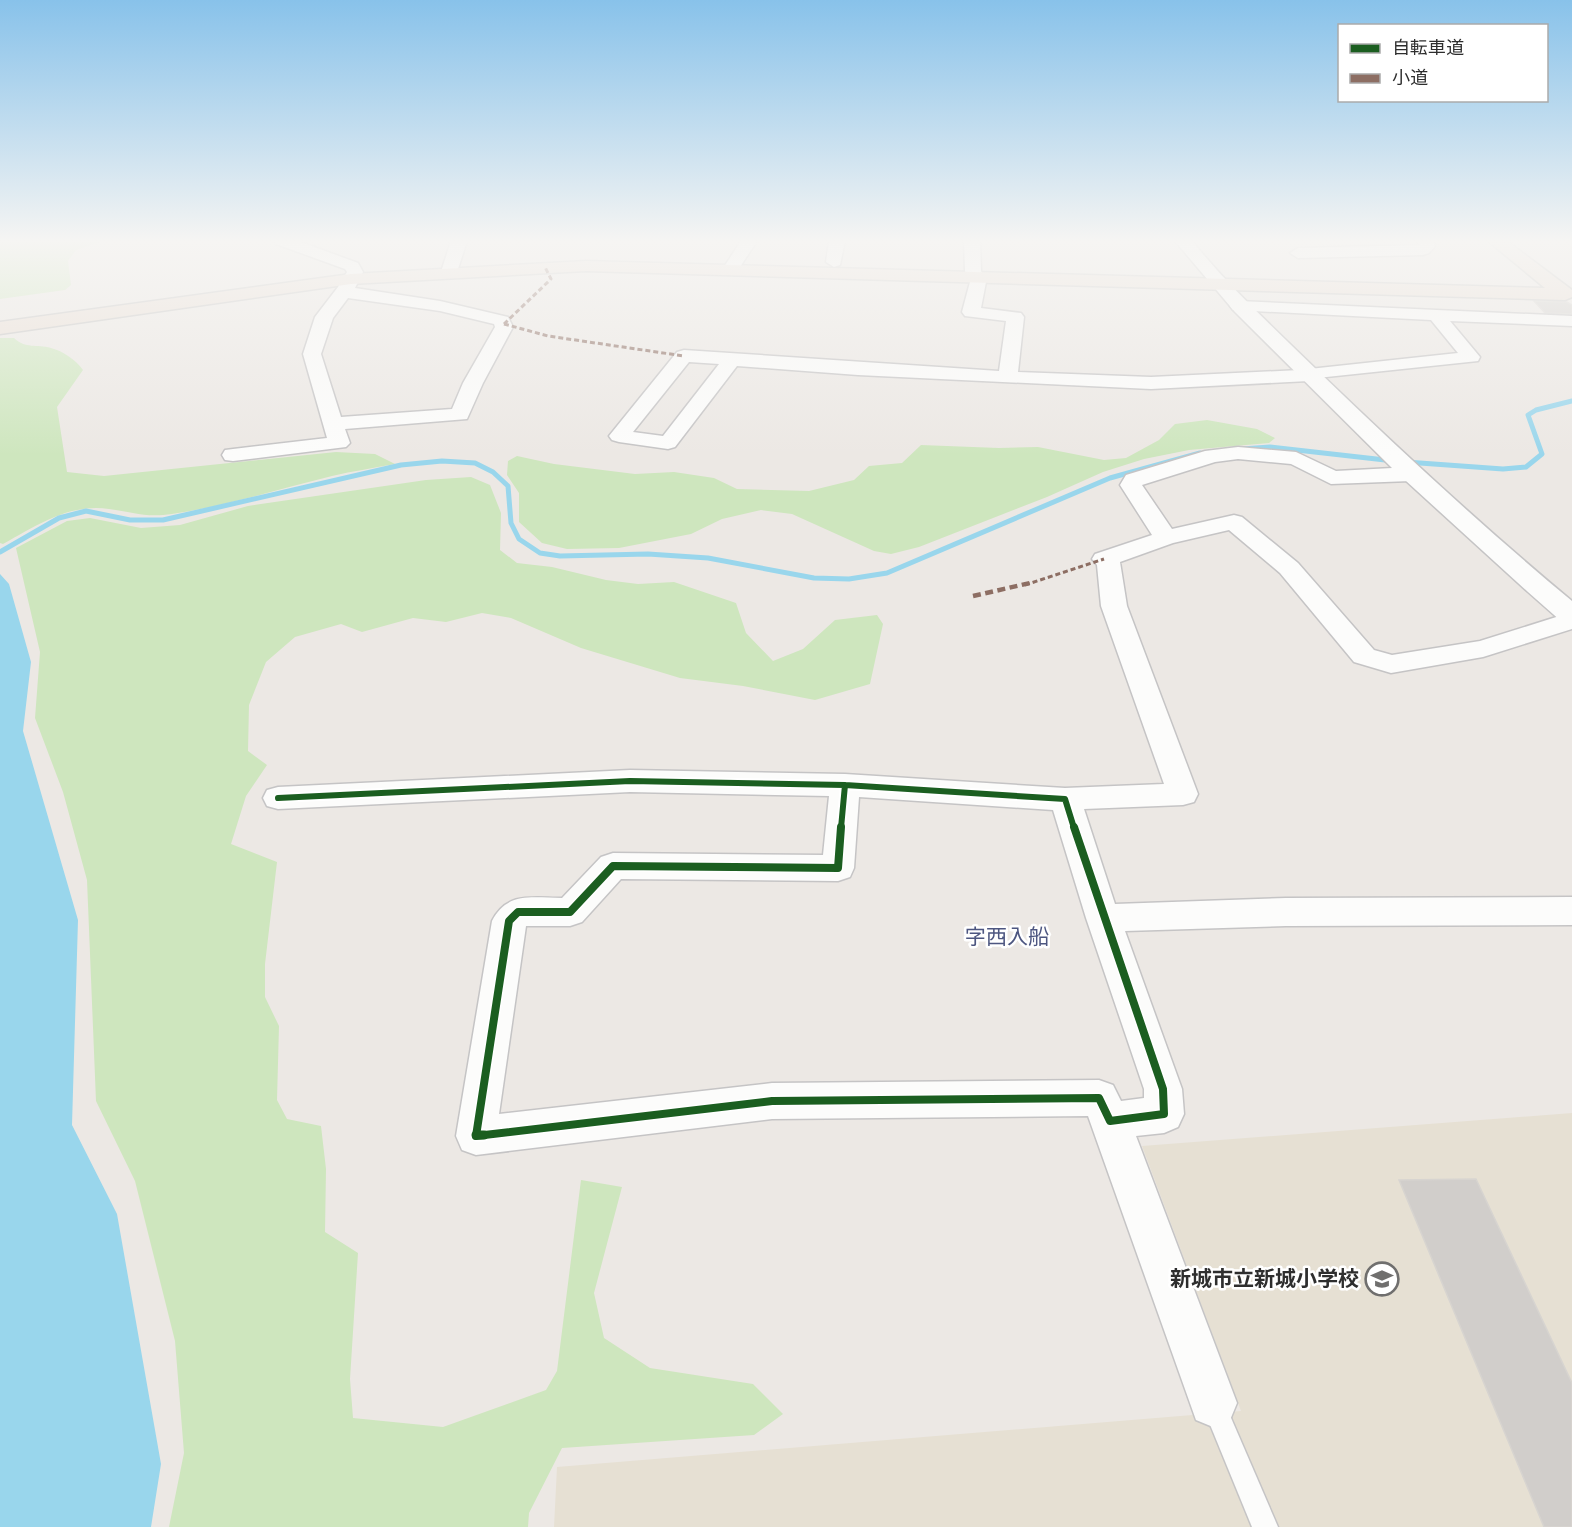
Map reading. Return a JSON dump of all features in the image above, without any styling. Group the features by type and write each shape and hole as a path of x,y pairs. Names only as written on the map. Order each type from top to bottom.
{"highway":[{"path":"0,328 119,312"}],"street":[{"path":"233,455 339,443 312,354 328,312"},
{"path":"334,424 460,415 473,383 504,327 502,321 473,312"},
{"path":"973,312 1015,317 1008,377"},
{"path":"1245,312 1484,542 1572,616"},
{"path":"1376,312 1572,321"},
{"path":"731,361 668,443 618,436 684,356 731,361 1151,383 1308,374 1471,357 1436,315"},
{"path":"1166,538 1131,485 1134,480 1213,456 1259,453 1296,458 1331,477 1345,478 1402,465"},
{"path":"278,798 630,782 845,785 1065,799 1183,794 1114,606 1109,563 1104,558 1166,538 1234,522 1289,568 1364,656 1391,664 1484,649 1572,621"},
{"path":"845,785 838,868 613,866 570,912 518,912 509,921 476,1136 772,1101 1099,1098 1110,1121 1213,1403"},
{"path":"1065,799 1103,918 1163,1089 1164,1114 1110,1121"},
{"path":"1103,918 1286,912 1572,911"}],"lane":[{"path":"1213,1403 1265,1527"}],"shaded area":[{"name":"新城市立新城小学校","path":"1572,1113 1572,1527 554,1527 557,1467 1241,1411 1142,1146"}],"green space":[{"path":"0,338 14,338 27,345 56,349 73,359 83,370 57,407 67,472 104,476 336,452 375,454 395,464 340,474 232,502 172,514 147,515 109,509 80,509 53,517 3,544 0,543"},
{"path":"1207,420 1257,429 1275,438 1269,443 1189,450 1144,459 1103,472 1047,497 919,547 891,554 874,551 792,514 761,510 722,519 691,534 619,548 567,549 542,543 519,522 519,493 507,475 508,461 517,456 554,464 635,474 674,472 714,478 737,489 809,491 854,480 869,466 902,463 921,445 1038,447 1104,460 1126,458 1159,440 1175,424"},
{"path":"471,477 490,485 501,513 500,550 517,563 552,567 606,580 638,584 674,582 736,603 746,633 773,661 803,649 835,620 877,615 883,624 870,684 815,700 743,686 680,678 581,648 511,618 482,613 446,622 413,618 362,632 341,624 295,637 266,662 249,705 248,751 267,765 246,796 231,844 277,862 265,964 265,997 279,1026 277,1100 287,1119 321,1126 326,1169 325,1232 358,1253 350,1379 353,1418 443,1427 546,1390 557,1371 581,1180 622,1187 594,1293 604,1338 650,1368 753,1384 783,1414 754,1435 562,1448 529,1513 528,1527 169,1527 184,1453 175,1341 135,1181 96,1101 87,880 63,792 35,718 40,652 16,548 67,521 90,518 141,528 180,525 248,506 426,480"}],"water":[{"path":"0,574 9,584 31,662 23,731 78,920 72,1125 117,1214 161,1464 151,1527 0,1527"}],"building":[{"path":"1572,312 1572,314 1545,313"},
{"path":"1476,1179 1572,1383 1572,1527 1544,1527 1399,1180"}],"waterway":[{"path":"1406,462 1503,469 1526,467 1542,454 1528,415 1536,410 1572,401"},
{"path":"1242,449 1270,447 1394,461"},
{"path":"0,552 59,518 86,511 130,520 163,520 401,465 442,461 475,463 493,472 508,486 511,523 519,539 540,553 560,556 648,554 708,558 814,578 849,579 887,573 1110,478 1200,453"}],"marked path":[{"path":"504,324 516,312"},
{"path":"504,324 548,336 684,356"},
{"path":"973,596 1016,588 1104,559"}],"cycle path":[{"path":"278,798 630,781 845,785 1065,799 1103,918 1163,1089 1164,1114 1110,1121 1099,1098 772,1101 476,1136 509,921 518,912 570,912 613,866 838,868 845,785"}],"place":[{"name":"新城市立新城小学校","path":"1382,1279"}],"district":[{"name":"字西入船","path":"1007,937"}]}
